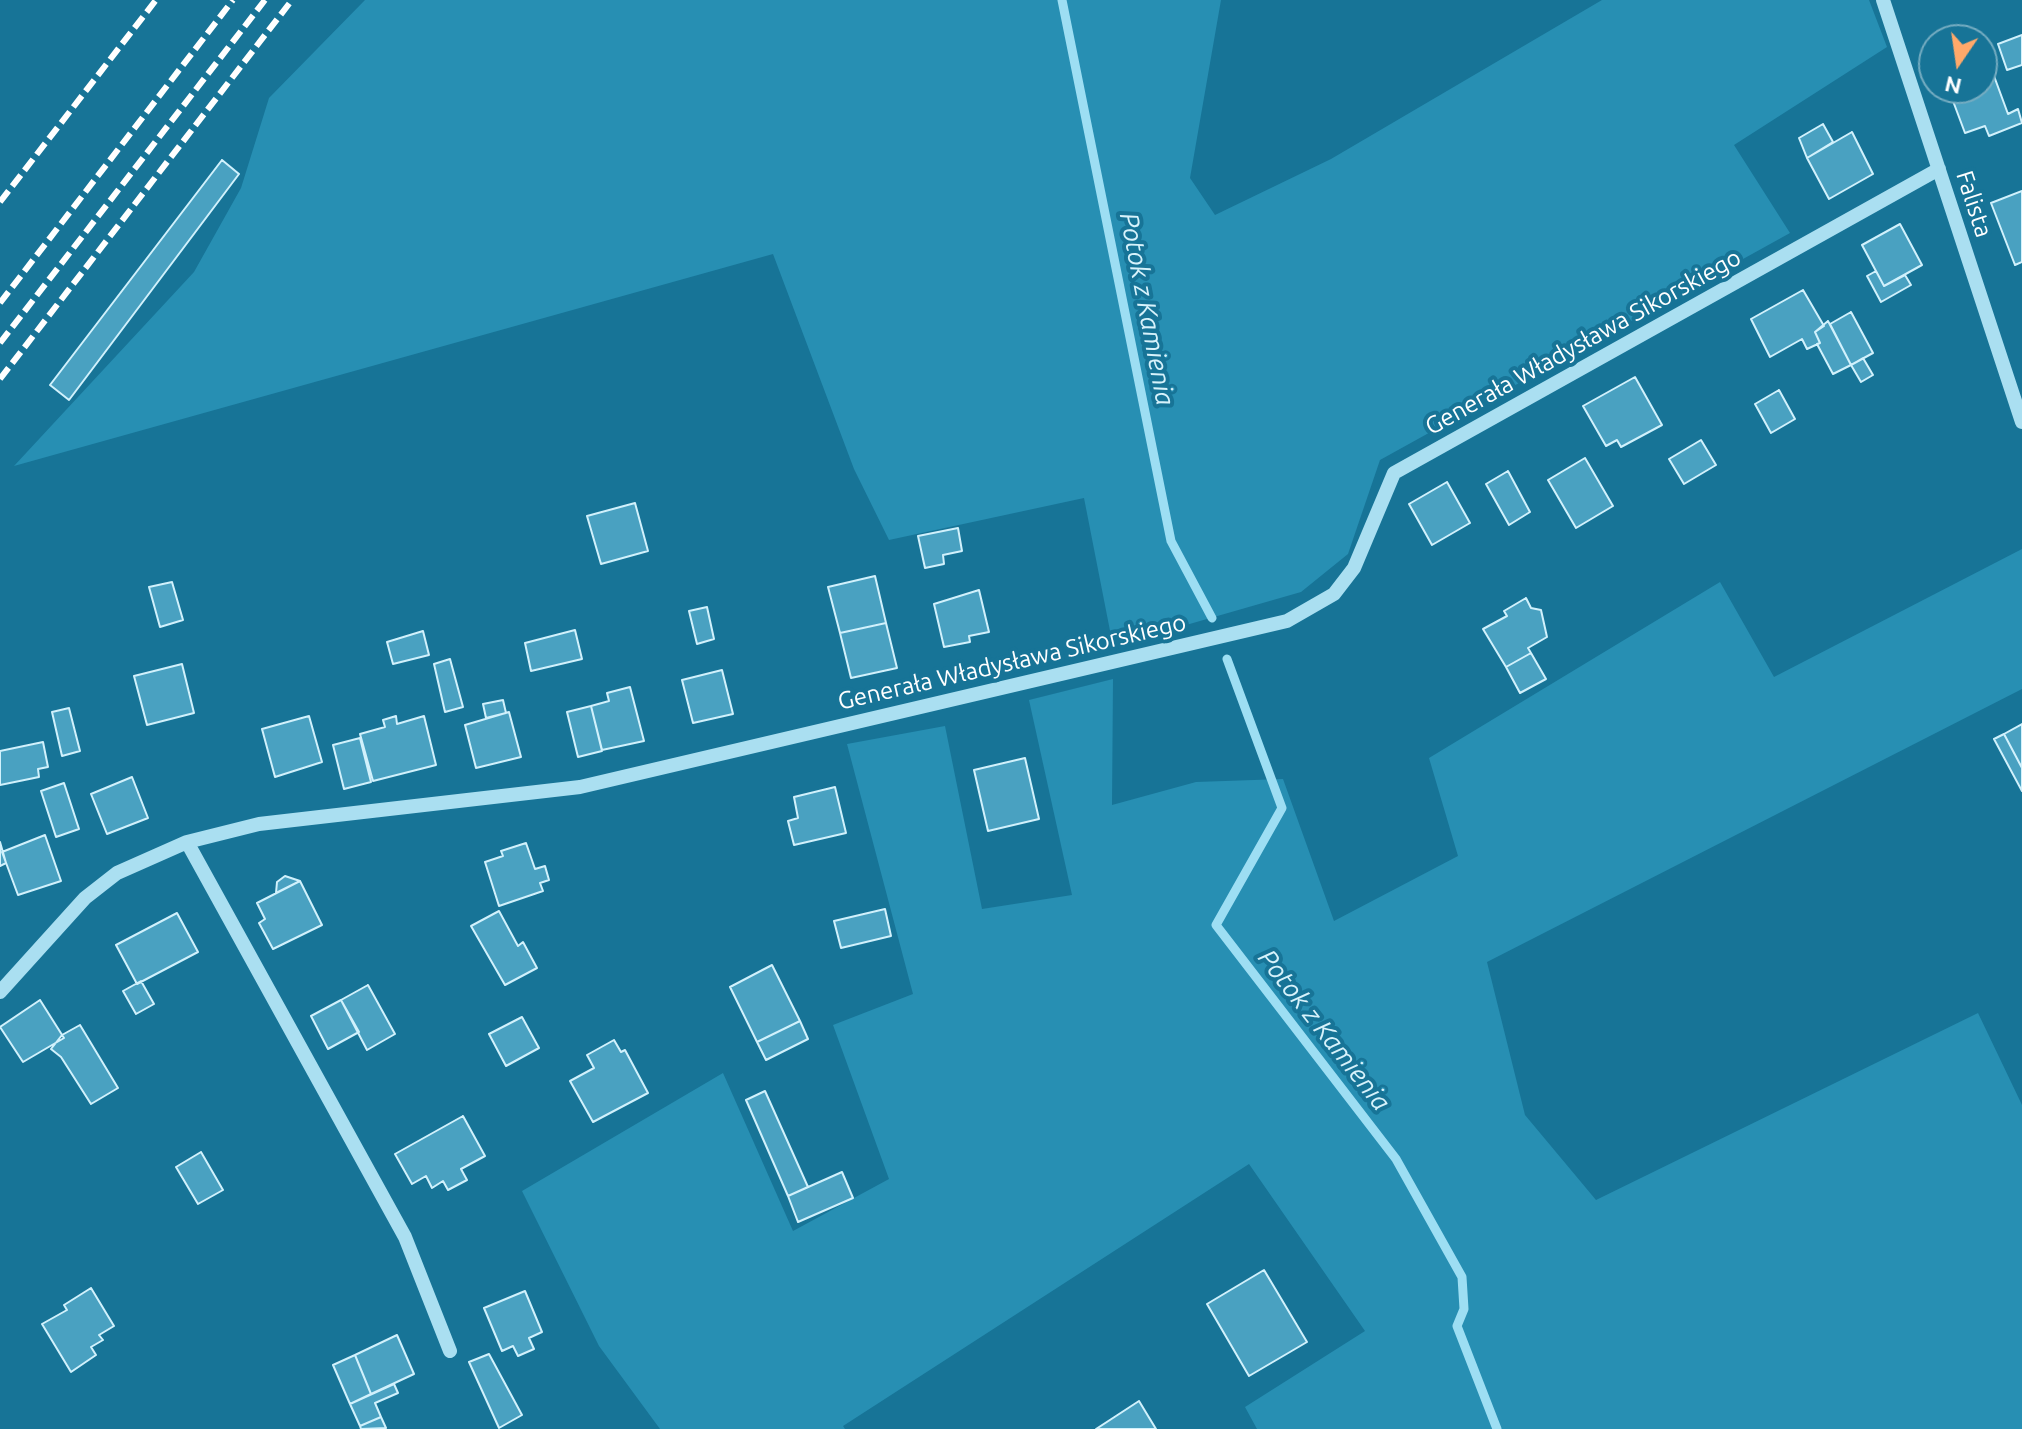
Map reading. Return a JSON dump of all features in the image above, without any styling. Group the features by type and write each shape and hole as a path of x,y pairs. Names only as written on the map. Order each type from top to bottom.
{"street":[{"name":"Falista","path":"1883,0 2022,422"},
{"name":"Generała Władysława Sikorskiego","path":"0,992 85,898 117,873 187,842 259,824 580,787 1287,621 1334,594 1354,568 1394,473 1939,169"},
{"path":"187,842 405,1237 450,1351"}],"shaded area":[{"path":"365,0 1221,0 1190,178 1215,215 1331,159 1602,0 1869,0 1887,47 1734,145 1790,233 1380,460 1348,554 1301,592 1113,646 1084,498 889,540 854,469 773,254 14,466 194,272 241,188 269,98"},
{"path":"2022,549 2022,689 1487,962 1525,1115 1596,1200 1978,1013 2022,1105 2022,1429 1257,1429 1245,1407 1365,1331 1249,1164 843,1426 845,1429 660,1429 599,1346 522,1191 723,1073 793,1231 889,1179 833,1025 913,994 847,744 945,726 982,909 1072,895 1029,700 1113,679 1112,805 1196,782 1283,779 1334,921 1458,856 1429,758 1720,582 1774,677"}],"building":[{"path":"2022,35 2022,65 2007,70 1998,44"},
{"path":"1998,87 2008,114 2018,109 2022,123 1989,136 1985,126 1965,133 1954,104 1998,104"},
{"path":"1823,124 1833,142 1807,158 1799,138"},
{"path":"1852,132 1873,174 1829,199 1807,158"},
{"path":"222,160 239,174 69,400 50,385"},
{"path":"2022,191 2022,262 2015,265 1991,203"},
{"path":"1900,224 1922,265 1884,286 1862,245"},
{"path":"1876,271 1884,286 1905,275 1911,285 1881,302 1867,276"},
{"path":"1803,290 1824,326 1815,332 1820,343 1807,349 1802,339 1770,357 1751,319"},
{"path":"1851,312 1873,353 1851,365 1830,324"},
{"path":"1828,321 1851,365 1833,374 1817,344 1820,343 1815,332"},
{"path":"1863,358 1873,375 1861,382 1851,365"},
{"path":"1635,377 1662,425 1621,447 1617,440 1606,446 1583,406"},
{"path":"1779,390 1795,419 1771,433 1755,404"},
{"path":"1701,440 1716,465 1684,484 1669,459"},
{"path":"1585,458 1613,506 1576,528 1548,480"},
{"path":"1508,471 1530,512 1509,525 1486,484"},
{"path":"1447,482 1470,523 1432,545 1409,504"},
{"path":"635,503 648,551 601,564 587,516"},
{"path":"958,528 962,551 943,555 944,564 925,568 918,536"},
{"path":"875,576 886,623 840,633 828,587"},
{"path":"172,582 183,620 160,627 149,587"},
{"path":"979,590 989,632 969,636 970,642 944,647 934,604"},
{"path":"1526,598 1531,608 1541,610 1547,637 1528,648 1531,653 1506,667 1483,629 1507,616 1504,611"},
{"path":"707,607 714,639 697,644 689,611"},
{"path":"886,623 897,668 851,678 840,633"},
{"path":"575,630 582,659 531,671 525,643"},
{"path":"423,631 429,655 393,664 387,642"},
{"path":"1531,653 1546,679 1520,693 1506,667"},
{"path":"450,659 463,707 445,712 434,664"},
{"path":"182,664 194,713 147,725 134,676"},
{"path":"722,670 733,714 693,723 682,680"},
{"path":"630,687 644,741 602,750 591,706 609,701 607,693"},
{"path":"503,700 506,713 486,718 483,704"},
{"path":"591,706 602,751 578,757 567,712"},
{"path":"69,708 80,751 62,756 52,712"},
{"path":"509,712 521,757 476,768 465,725"},
{"path":"309,716 322,762 275,777 262,729"},
{"path":"396,716 397,724 424,716 436,765 373,781 360,734 385,727 383,720"},
{"path":"2022,724 2022,768 2004,734"},
{"path":"2004,734 2022,768 2022,791 1994,739"},
{"path":"360,738 371,782 344,789 333,745"},
{"path":"43,742 48,767 38,769 39,777 0,785 0,751"},
{"path":"1025,758 1039,819 988,831 974,770"},
{"path":"132,777 148,818 107,834 91,794"},
{"path":"64,783 79,829 56,837 41,791"},
{"path":"835,787 846,833 794,845 788,821 798,818 794,797"},
{"path":"45,835 61,881 18,895 2,852"},
{"path":"0,842 6,863 0,866"},
{"path":"526,843 535,869 545,866 549,880 540,883 543,891 499,906 485,862 503,856 501,851"},
{"path":"285,876 300,881 276,893 277,882"},
{"path":"300,881 322,925 273,949 259,923 265,919 257,903"},
{"path":"885,909 891,936 841,948 834,921"},
{"path":"499,911 518,946 523,942 537,968 505,985 471,926"},
{"path":"177,913 198,952 137,984 116,945"},
{"path":"772,965 800,1021 757,1042 730,987"},
{"path":"141,981 154,1004 136,1014 123,991"},
{"path":"368,985 395,1034 367,1050 341,1000"},
{"path":"40,1000 64,1038 23,1062 0,1027"},
{"path":"341,1000 359,1032 328,1049 311,1016"},
{"path":"522,1017 539,1048 506,1066 489,1034"},
{"path":"800,1021 808,1039 766,1060 757,1042"},
{"path":"80,1025 118,1088 91,1104 61,1057 51,1049 62,1035"},
{"path":"614,1040 621,1052 625,1050 648,1093 593,1122 570,1081 594,1068 587,1055"},
{"path":"765,1091 808,1187 788,1196 746,1100"},
{"path":"463,1116 485,1156 461,1169 467,1180 448,1190 443,1181 432,1188 426,1176 412,1184 395,1154"},
{"path":"201,1152 223,1190 198,1204 176,1167"},
{"path":"842,1172 853,1198 798,1222 788,1196"},
{"path":"1264,1270 1307,1342 1249,1376 1207,1304"},
{"path":"91,1288 114,1326 99,1335 103,1340 91,1347 96,1355 71,1372 42,1324 67,1310 64,1305"},
{"path":"525,1291 542,1332 529,1338 534,1349 518,1356 513,1346 502,1351 484,1308"},
{"path":"397,1335 414,1374 371,1394 355,1355"},
{"path":"489,1354 522,1415 499,1428 469,1362"},
{"path":"355,1355 371,1394 350,1404 333,1365"},
{"path":"394,1384 398,1393 375,1403 381,1417 360,1426 350,1404"},
{"path":"1139,1401 1156,1429 1096,1429"},
{"path":"381,1417 386,1428 361,1429 360,1426"}],"waterway":[{"name":"Potok z Kamienia","path":"1062,0 1171,541 1212,618"},
{"name":"Potok z Kamienia","path":"1227,659 1282,808 1216,925 1396,1159 1462,1277 1464,1309 1457,1326 1497,1429"}],"railway":[{"path":"0,202 156,0"},
{"path":"0,303 233,0"},
{"path":"0,343 265,0"},
{"path":"0,379 292,0"}]}
